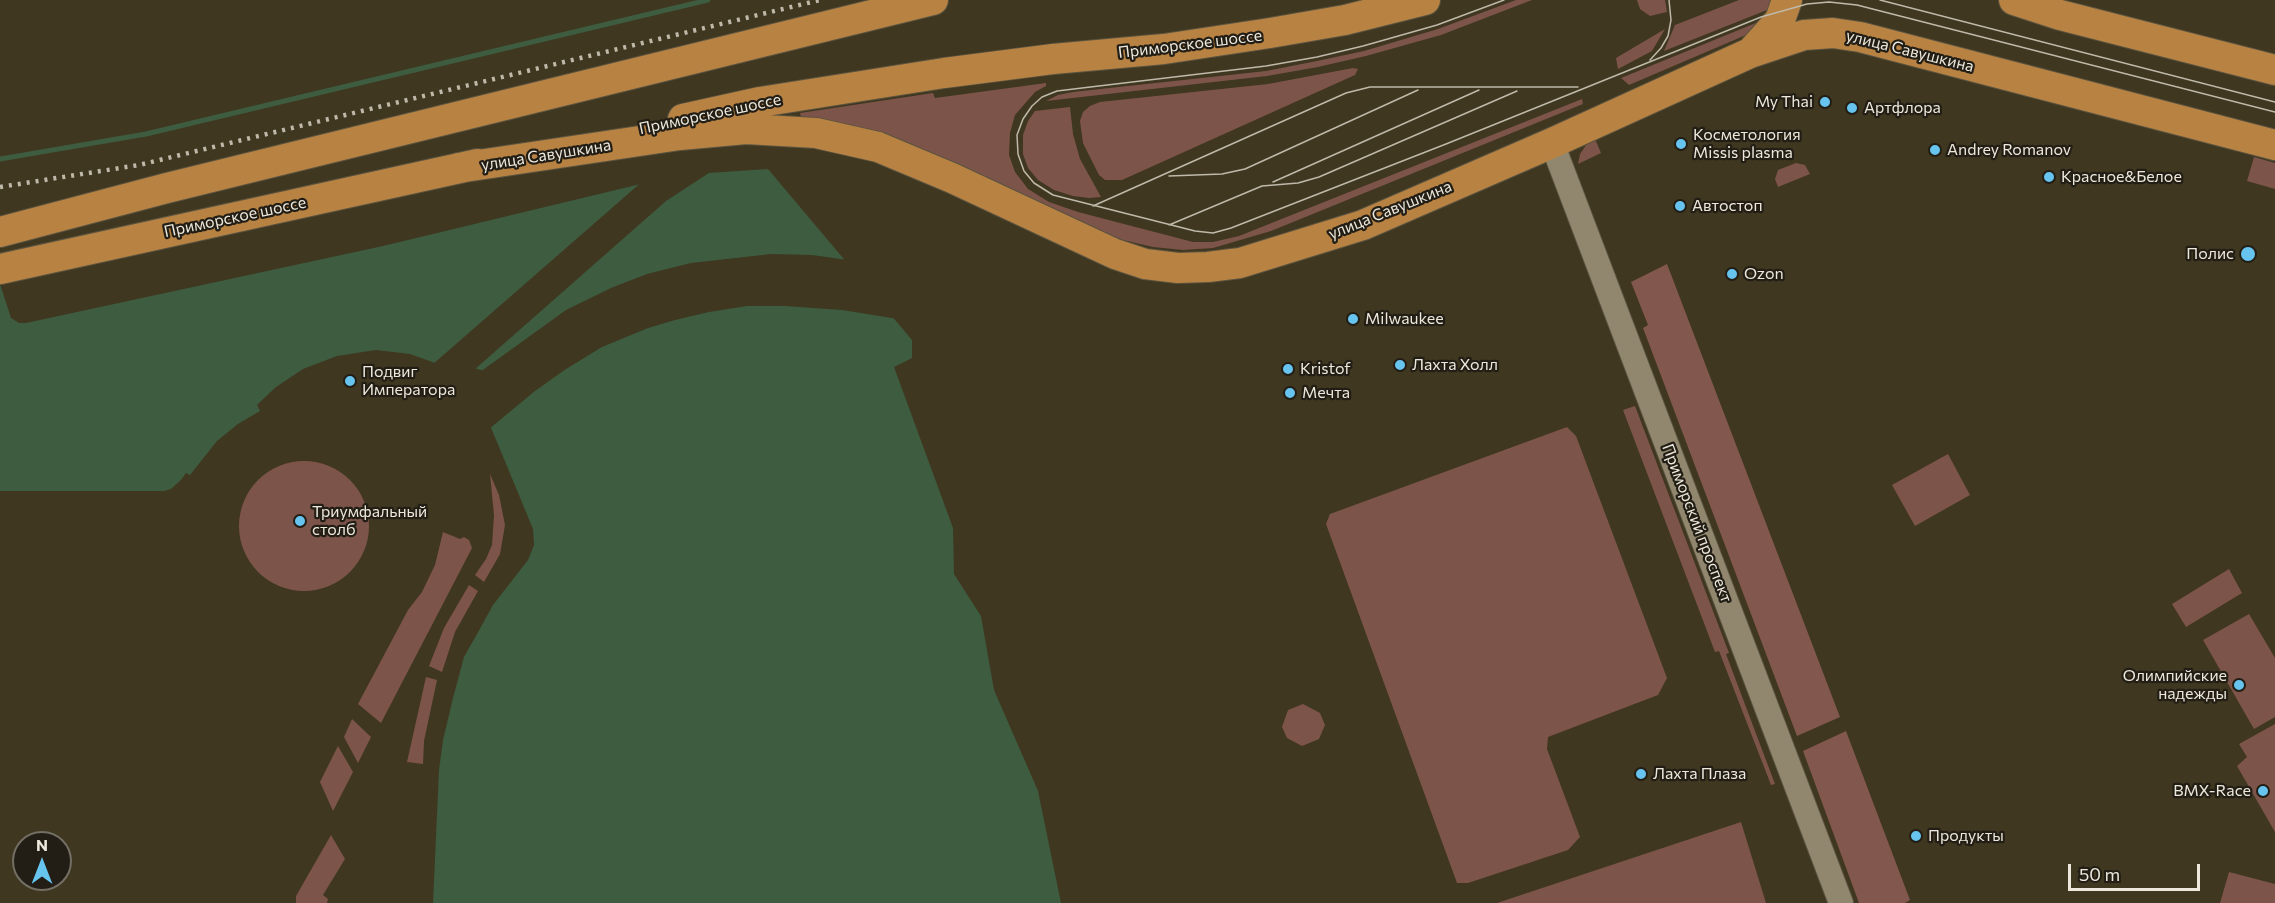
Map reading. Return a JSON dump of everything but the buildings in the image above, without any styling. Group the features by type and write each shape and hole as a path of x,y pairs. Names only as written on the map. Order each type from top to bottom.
{"main road":[{"path":"6,231 167,188 933,0"},
{"path":"1750,53 1780,20 1787,0"},
{"path":"2014,0 2055,7 2275,70"},
{"name":"Приморское шоссе","path":"10,266 760,102 944,73 1053,59 1187,46 1323,24 1416,3"},
{"name":"улица Савушкина","path":"458,168 680,135 746,129 816,133 878,147 952,178 1115,254 1145,264 1178,268 1240,263 1363,225 1552,143 1750,53 1804,35 1833,33 1860,37 2275,145"}],"street":[{"name":"Приморский проспект","path":"1552,143 1841,903"}],"shaded area":[{"path":"1516,0 1532,0 1441,35 1318,67 1267,76 1046,101 1058,95 1073,92 1266,71 1364,51 1438,29"},
{"path":"1637,0 1665,0 1667,12 1650,16 1640,9"},
{"path":"1739,0 1778,0 1777,6 1664,51 1675,25"},
{"path":"1773,16 1753,32 1629,85 1621,78"},
{"path":"1665,29 1652,51 1618,69 1616,58"},
{"path":"1353,68 1358,69 1355,75 1122,180 1105,180 1099,175 1083,143 1080,121 1083,112 1100,102 1268,84"},
{"path":"1046,83 1046,86 1035,92 1015,115 1010,133 1009,155 1015,172 1028,189 1049,202 1078,212 1193,242 1213,242 1239,236 1582,99 1583,104 1271,231 1213,248 1183,250 1153,247 1123,240 801,117 800,113 933,93 935,98"},
{"path":"1070,107 1073,134 1080,159 1101,197 1073,196 1054,190 1038,180 1028,168 1023,154 1023,135 1035,111"},
{"path":"1595,139 1601,153 1578,164 1580,154 1586,145"},
{"path":"2254,157 2275,163 2275,189 2247,181"},
{"path":"1796,163 1805,165 1810,174 1778,187 1775,179 1778,170"},
{"path":"768,169 912,340 912,358 894,367 953,528 954,574 981,616 994,690 1038,791 1061,903 433,903 439,770 443,740 464,657 493,605 528,560 534,545 533,529 487,418 498,401 500,382 484,371 442,358 435,363 410,354 376,350 337,356 303,369 276,387 257,405 260,411 238,424 217,441 190,475 186,473 171,489 164,491 0,491 0,284 11,318 19,323 26,323 383,246 678,175"},
{"path":"1667,264 1840,717 1797,736 1643,328 1648,325 1631,282"},
{"path":"1635,406 1729,653 1726,654 1775,784 1771,785 1719,651 1715,652 1623,410"},
{"path":"1567,427 1576,436 1667,678 1658,695 1548,737 1547,749 1580,837 1568,850 1468,883 1457,883 1326,524 1330,514"},
{"path":"1948,454 1970,495 1915,526 1892,485"},
{"path":"304,461 329,466 350,480 364,501 369,526 364,551 350,572 329,586 304,591 279,586 258,572 244,551 239,526 244,501 258,480 279,466"},
{"path":"490,474 499,495 505,525 500,554 484,582 475,575 492,545 494,515"},
{"path":"443,532 460,539 464,537 469,540 472,548 381,723 358,704 408,610 422,592 435,565"},
{"path":"2229,569 2242,593 2186,627 2172,604"},
{"path":"469,585 478,591 455,632 442,672 429,666 444,628"},
{"path":"2249,614 2275,658 2275,717 2254,729 2203,640"},
{"path":"426,677 437,680 424,741 423,764 407,762"},
{"path":"1303,704 1320,713 1325,725 1319,739 1302,746 1287,738 1282,727 1288,710"},
{"path":"352,719 371,737 358,763 344,737"},
{"name":"BMX-Race","path":"2275,724 2275,832 2237,766 2247,757 2239,744"},
{"path":"1846,731 1910,900 1905,903 1859,903 1803,751"},
{"path":"338,746 353,772 333,811 320,782"},
{"path":"1741,822 1766,903 1497,903"},
{"path":"331,835 345,859 323,895 328,899 327,903 296,903 296,896"},
{"path":"2229,872 2275,884 2275,903 2220,903"}],"pier":[{"path":"715,169 666,201 474,370 443,361 432,365 644,180 677,172"},
{"path":"771,254 812,255 848,260 898,319 842,310 747,306 675,320 648,328 602,347 535,391 489,429 484,418 495,400 498,387 493,379 480,372 566,310 611,288 647,274 691,263"}],"waterway":[{"path":"0,159 146,134 708,0"}],"tram line":[{"path":"1504,0 1437,25 1317,57 1266,66 1057,91 1042,97 1023,119 1017,135 1018,154 1024,171 1034,183 1053,195 1195,231 1213,233 1446,144 1761,17 1807,4 1829,2 1857,5 2275,112"},
{"path":"1650,60 1668,36 1671,20 1669,0"},
{"path":"1880,0 2275,102"},
{"path":"1093,206 1346,93 1370,87 1578,87"},
{"path":"1169,176 1222,174 1245,169 1418,90"},
{"path":"1273,182 1479,90"},
{"path":"1169,225 1262,186 1298,183 1319,177 1517,91"}],"railway":[{"path":"0,187 139,165 820,0"}],"place":[{"name":"My Thai","path":"1825,102"},
{"name":"Артфлора","path":"1852,108"},
{"name":"Косметология Missis plasma","path":"1681,144"},
{"name":"Andrey Romanov","path":"1935,150"},
{"name":"Красное&Белое","path":"2049,177"},
{"name":"Автостоп","path":"1680,206"},
{"name":"Полис","path":"2248,254"},
{"name":"Ozon","path":"1732,274"},
{"name":"Milwaukee","path":"1353,319"},
{"name":"Лахта Холл","path":"1400,365"},
{"name":"Kristof","path":"1288,369"},
{"name":"Подвиг Императора","path":"350,381"},
{"name":"Мечта","path":"1290,393"},
{"name":"Триумфальный столб","path":"300,521"},
{"name":"Олимпийские надежды","path":"2239,685"},
{"name":"Лахта Плаза","path":"1641,774"},
{"name":"BMX-Race","path":"2263,791"},
{"name":"Продукты","path":"1916,836"}]}
